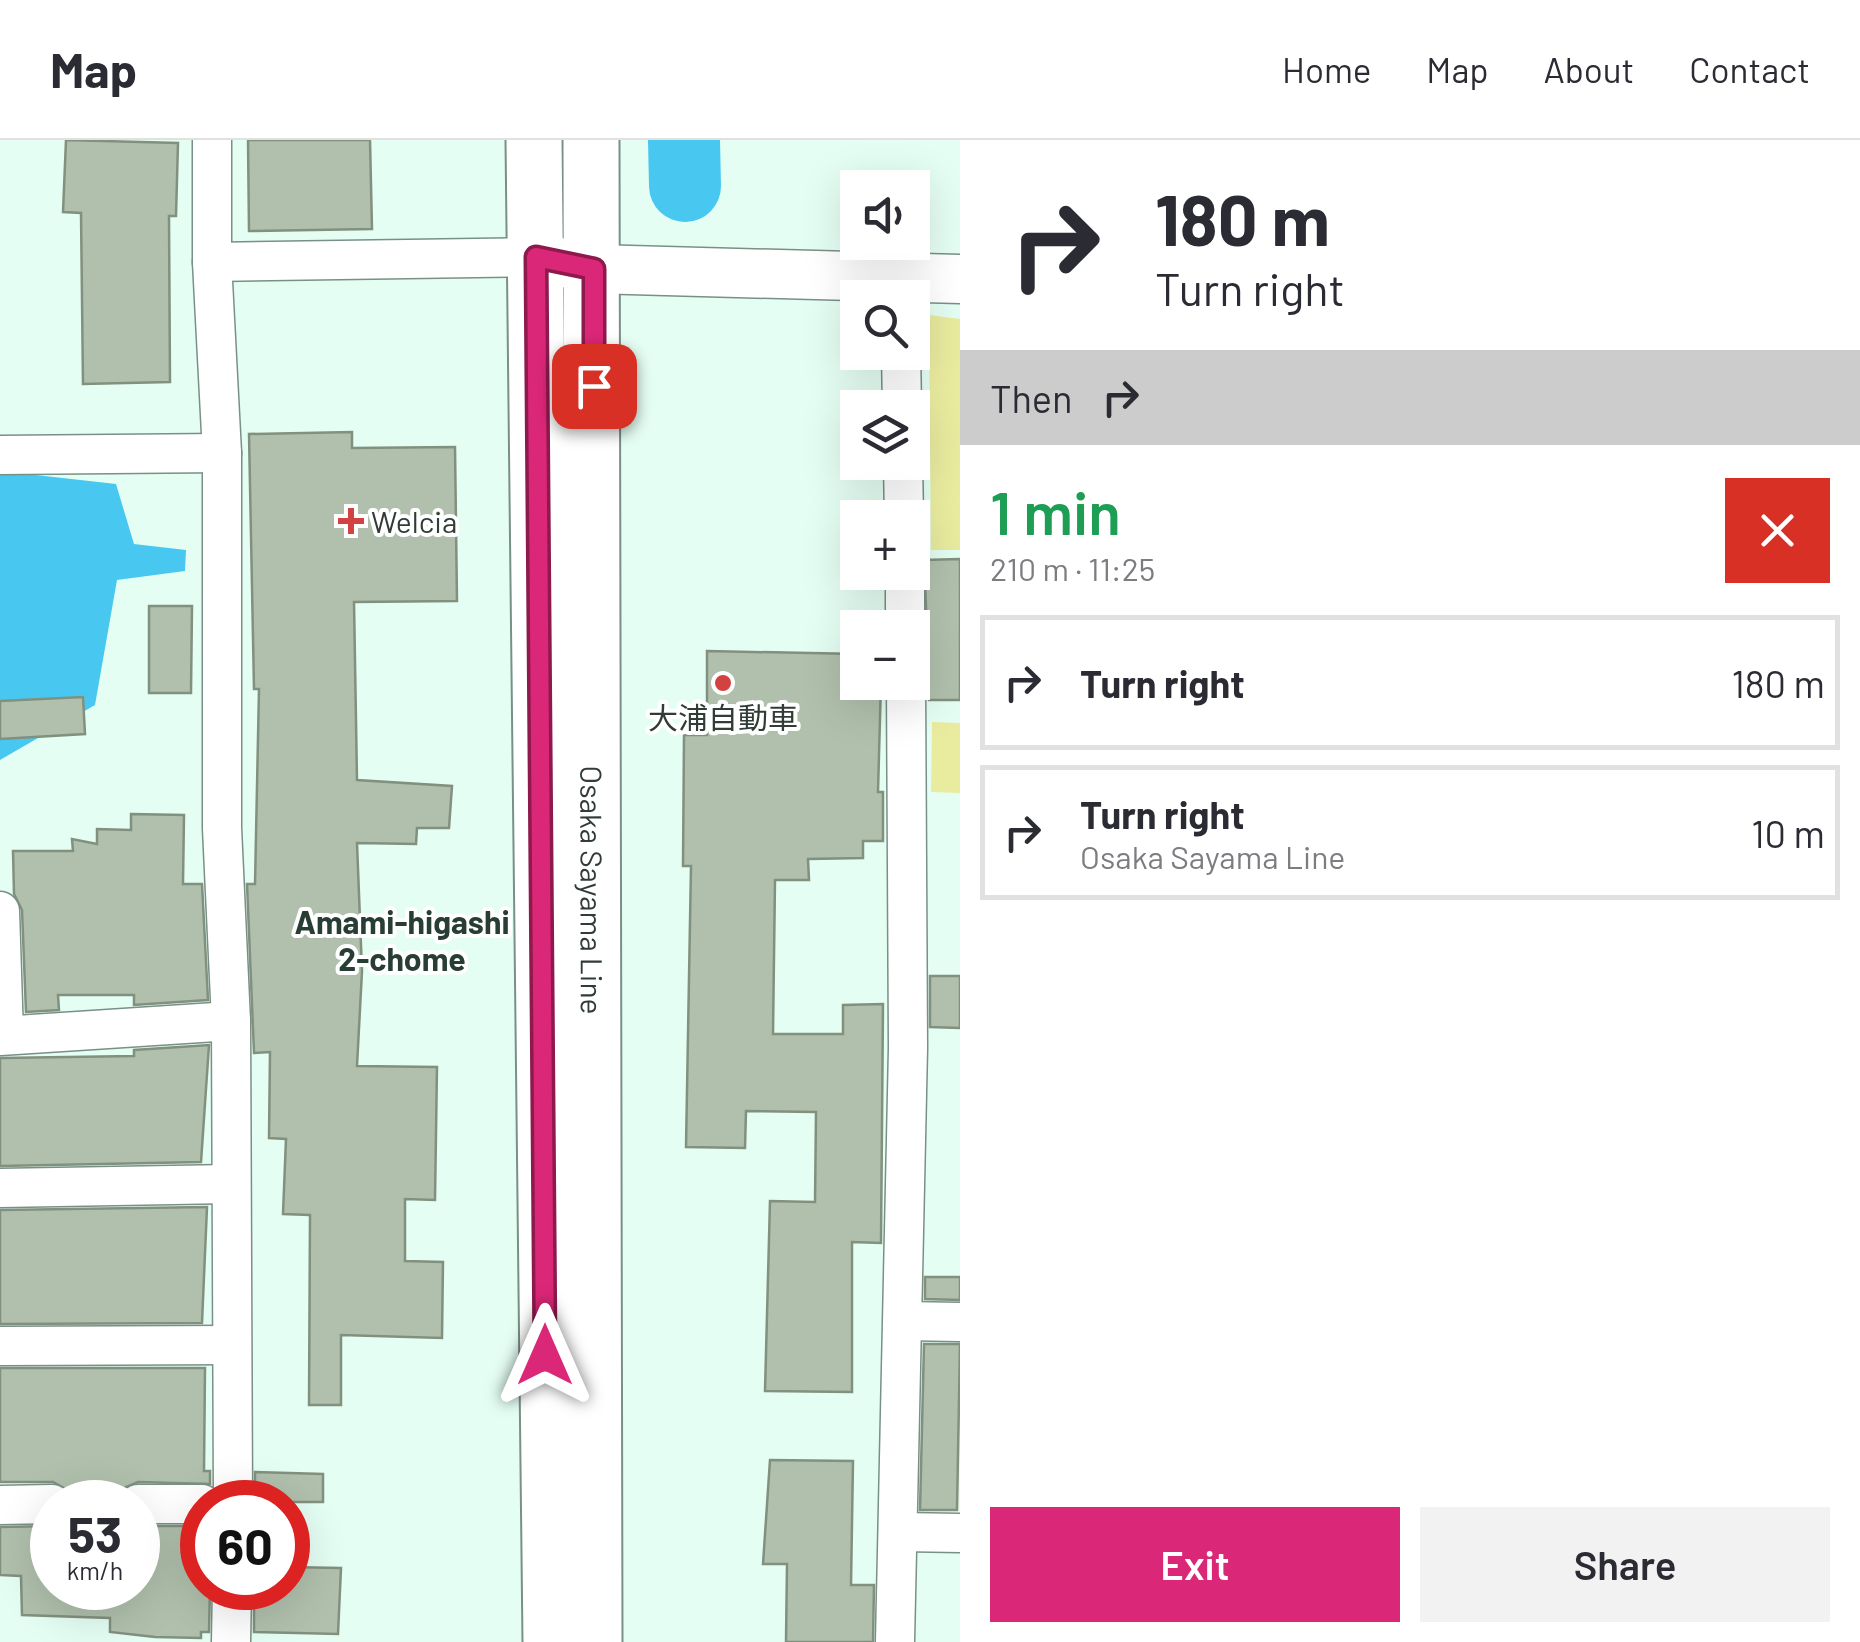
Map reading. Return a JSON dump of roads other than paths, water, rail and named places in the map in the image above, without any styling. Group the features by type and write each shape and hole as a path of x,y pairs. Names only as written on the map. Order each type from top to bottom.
{"main road":[{"name":"Osaka Sayama Line","path":"534,140 550,1642"},
{"name":"Osaka Sayama Line","path":"591,140 594,1642"}],"street":[{"path":"212,140 212,262 222,452 222,828 231,1021 234,1480"},
{"path":"212,262 536,257 594,269 840,283"},
{"path":"930,282 960,279"},
{"path":"0,454 222,452"},
{"path":"896,1642 908,1048 906,700"},
{"path":"0,911 2,1036 231,1021"},
{"path":"0,1188 230,1184"},
{"path":"904,1322 960,1322"},
{"path":"0,1346 231,1345"},
{"path":"0,1504 30,1504"},
{"path":"901,1532 960,1533"},
{"path":"231,1642 232,1610"}],"water":[{"path":"0,471 116,484 134,544 186,550 185,571 117,580 95,705 0,760"}],"waterway":[{"path":"684,140 685,186"}],"place":[{"name":"Welcia","path":"351,521"},
{"name":"大浦自動車","path":"723,683"}],"district":[{"name":"Amami-higashi 2-chome","path":"402,940"}]}
